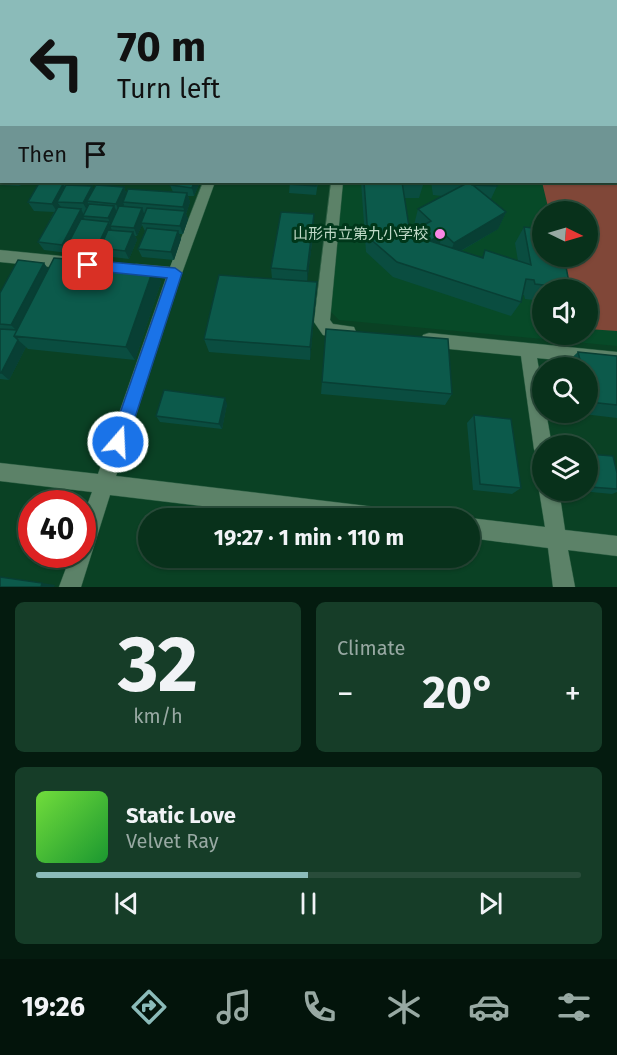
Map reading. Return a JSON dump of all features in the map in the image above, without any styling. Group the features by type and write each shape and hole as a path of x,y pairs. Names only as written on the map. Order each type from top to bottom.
{"street":[{"path":"96,508 175,273 209,183"},
{"path":"337,183 322,322 329,330 364,333"},
{"path":"0,256 82,264"},
{"path":"117,268 175,273"},
{"path":"411,338 617,359"},
{"path":"528,351 541,435"},
{"path":"0,472 301,508"},
{"path":"551,501 564,587"},
{"path":"480,529 617,546"},
{"path":"70,587 77,568"}],"shaded area":[{"name":"山形市立第九小学校","path":"343,183 617,183 617,346 598,344 598,279 532,279 532,338 339,320 328,309"},
{"path":"542,183 617,183 617,331 598,330 598,279 564,279 562,267 598,267 598,201 547,201"}],"building":[{"path":"39,183 63,184 52,204 28,202"},
{"path":"171,183 194,183 192,188 170,185"},
{"path":"290,183 317,183 316,186"},
{"path":"364,183 402,183 410,233 431,221 418,209 470,183 506,212 454,243 443,233 430,241 483,258 485,250 531,265 524,227 532,228 532,267 566,267 568,279 526,279 521,302 397,262 368,237"},
{"path":"470,183 496,183 497,186"},
{"path":"66,185 92,186 83,203 57,202"},
{"path":"96,185 124,187 116,204 87,201"},
{"path":"128,189 187,193 183,207 123,202"},
{"path":"89,204 114,206 108,218 83,216"},
{"path":"119,206 142,208 134,228 110,226"},
{"path":"58,207 81,209 62,245 38,242"},
{"path":"147,208 185,211 180,226 141,223"},
{"path":"281,212 314,214 307,271 271,268"},
{"path":"81,219 109,222 97,247 68,244"},
{"path":"147,228 178,231 171,252 138,249"},
{"path":"108,230 133,232 125,251 100,248"},
{"path":"54,258 154,267 126,347 14,336"},
{"path":"18,260 44,263 11,325 0,324 0,293"},
{"path":"219,275 317,282 310,347 204,339"},
{"path":"0,329 17,330 14,336 18,340 1,373 0,373"},
{"path":"326,329 448,339 452,394 322,382"},
{"path":"578,352 617,356 617,405 598,403 598,357 579,357"},
{"path":"164,390 225,398 219,424 156,416"},
{"path":"474,415 511,419 521,488 480,484"},
{"path":"598,455 613,456 617,473 617,489 598,488"},
{"path":"0,577 42,583 41,587 0,587"}],"place":[{"name":"山形市立第九小学校","path":"440,234"}],"route":[{"path":"88,265 175,273 118,442"}]}
